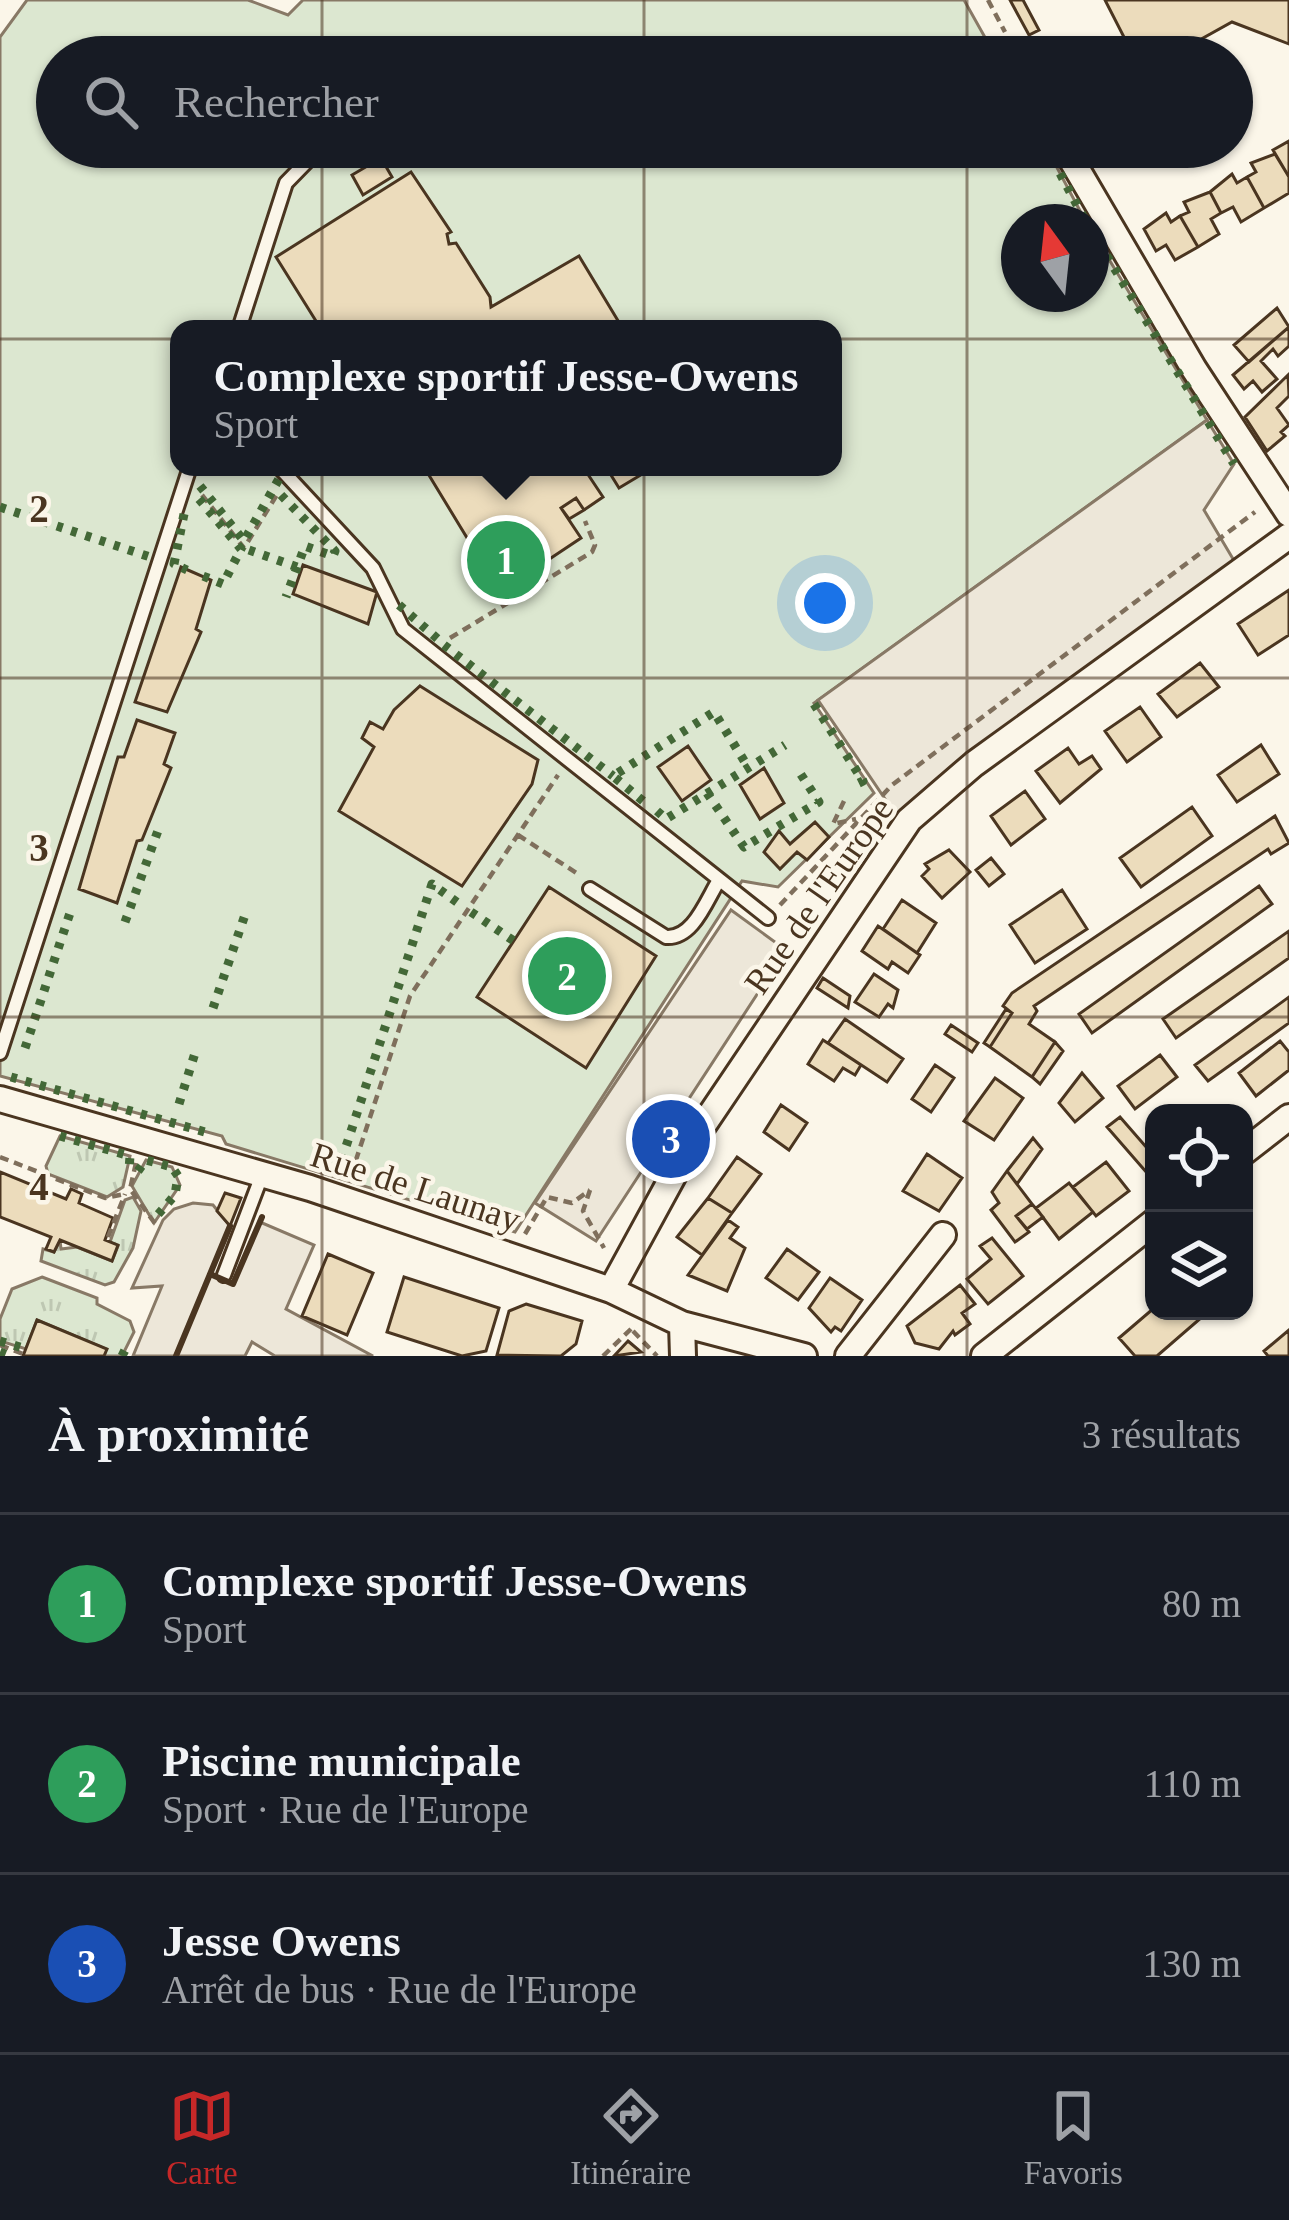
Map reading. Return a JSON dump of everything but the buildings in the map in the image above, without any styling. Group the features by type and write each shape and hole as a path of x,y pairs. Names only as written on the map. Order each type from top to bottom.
{"street":[{"path":"1076,168 1194,369 1289,514"},
{"name":"Rue de l'Europe","path":"611,1290 690,1145 909,820 974,764 1289,536"},
{"name":"Rue de Launay","path":"0,1100 262,1174 611,1290 682,1324 804,1356"},
{"path":"1253,1145 1289,1118"},
{"path":"984,1356 1145,1229"},
{"path":"848,1356 943,1235"},
{"path":"682,1324 683,1356"}],"lane":[{"path":"242,320 286,183 301,168"},
{"path":"0,1053 187,476"},
{"path":"288,476 373,568 403,629 768,918"},
{"path":"590,889 666,937 677,938 687,931 718,880"},
{"path":"224,1275 262,1174"}],"path":[{"path":"988,0 1007,36"},
{"path":"191,476 244,548 282,476"},
{"path":"768,918 892,785 1259,509"},
{"path":"430,651 592,552 595,544 585,521"},
{"path":"351,1175 410,996 568,760"},
{"path":"844,801 833,824 856,819"},
{"path":"518,835 584,878 590,889"},
{"path":"108,1237 143,1140"},
{"path":"0,1156 105,1198 125,1194"},
{"path":"129,1184 156,1225"},
{"path":"512,1255 547,1197 572,1203 590,1190"},
{"path":"602,1356 631,1329"},
{"path":"0,1346 23,1354"}],"green space":[{"path":"27,0 248,0 288,15 303,0 964,0 984,36 36,36 36,168 1057,168 1076,204 1001,204 1001,312 1109,312 1109,259 1207,420 814,703 874,793 778,887 742,881 515,1232 226,1144 222,1136 0,1076 0,37"},
{"path":"60,1136 130,1156 123,1187 107,1197 48,1174 46,1166"},
{"path":"146,1160 172,1167 180,1185 154,1223 132,1186"},
{"path":"133,1197 141,1211 133,1248 114,1282 105,1285 41,1261 43,1249 54,1252 60,1240 61,1249 77,1247 112,1261 118,1246 110,1242 125,1200"},
{"path":"42,1277 97,1298 97,1304 130,1321 134,1332 122,1356 104,1356 106,1349 37,1320 26,1349 0,1341 0,1319 12,1289"}],"shaded area":[{"path":"1207,420 1234,464 1204,510 1242,574 902,824 818,700"},
{"path":"731,910 786,950 596,1241 535,1203"},
{"path":"193,1203 213,1205 230,1226 210,1273 233,1283 260,1222 314,1245 286,1309 373,1356 275,1356 252,1342 245,1356 133,1356 162,1286 132,1288 163,1220 174,1209"}],"hedge":[{"path":"1057,168 1076,204"},
{"path":"1109,259 1234,464"},
{"path":"200,486 244,541 279,476"},
{"path":"281,495 335,551 333,556 305,546 286,597"},
{"path":"199,499 241,549 223,584 203,576"},
{"path":"0,507 153,558"},
{"path":"184,514 174,564 187,570"},
{"path":"249,550 297,567"},
{"path":"399,605 440,641"},
{"path":"444,645 613,776"},
{"path":"814,704 863,781 851,787"},
{"path":"643,801 613,776 714,712 748,767"},
{"path":"657,811 666,819 785,745"},
{"path":"707,793 744,847 819,802 798,770"},
{"path":"125,922 160,825"},
{"path":"337,1174 432,884 462,906"},
{"path":"213,1008 247,909"},
{"path":"25,1048 71,910"},
{"path":"471,912 514,941"},
{"path":"179,1104 195,1053"},
{"path":"11,1077 212,1134"},
{"path":"60,1136 130,1156 129,1170"},
{"path":"138,1171 146,1160 172,1167 178,1176 175,1195 154,1219"},
{"path":"0,1341 26,1349"},
{"path":"122,1356 125,1350"},
{"path":"0,1352 10,1356"}],"wall":[{"path":"210,1274 233,1284 262,1217"},
{"path":"176,1356 230,1226"}],"place":[{"name":"Complexe sportif Jesse-Owens","path":"506,560"},
{"name":"Piscine municipale","path":"567,976"},
{"name":"Jesse Owens","path":"671,1139"}]}
